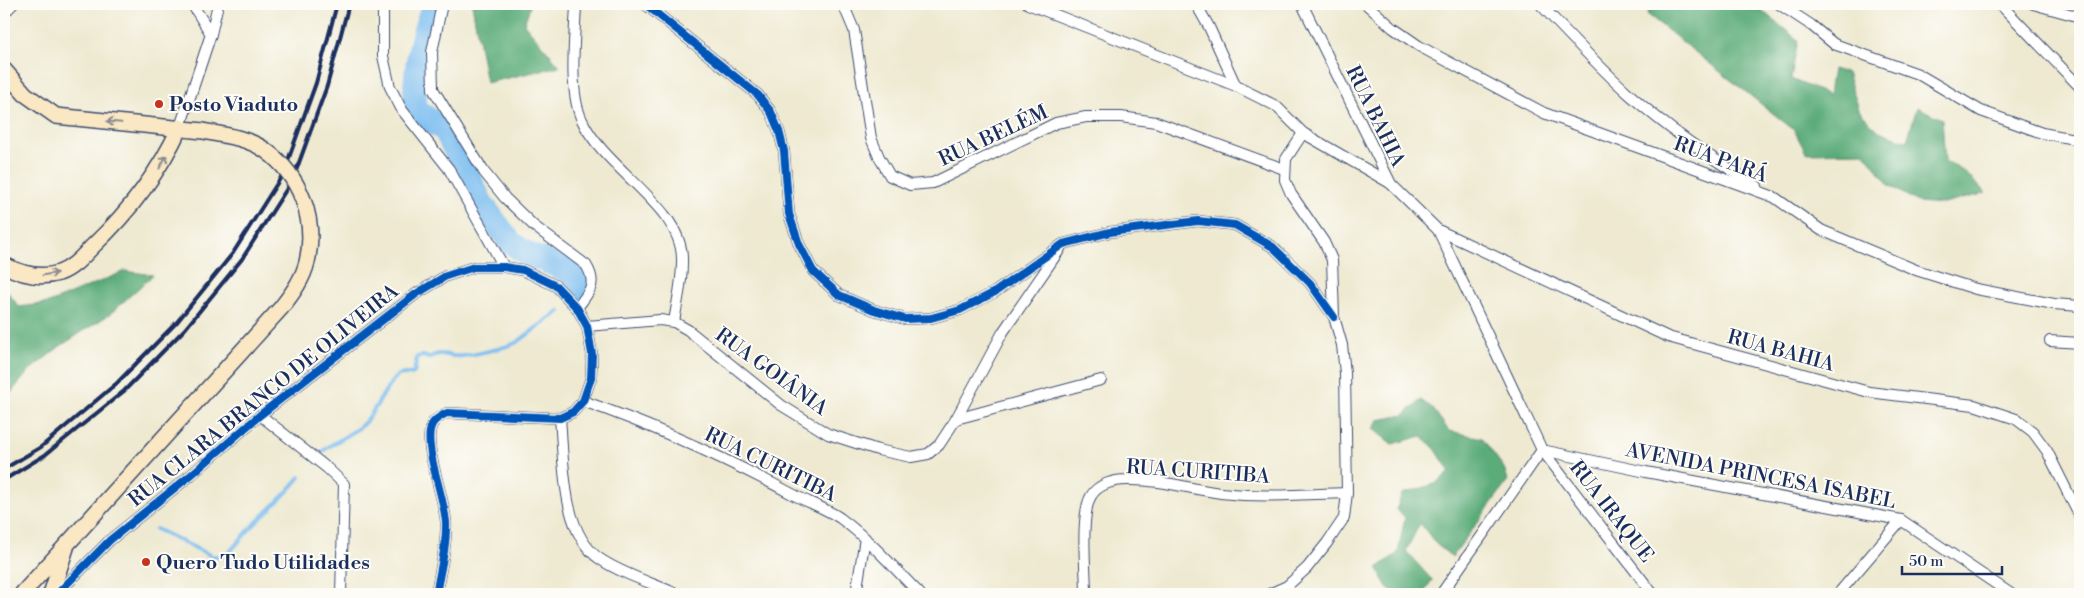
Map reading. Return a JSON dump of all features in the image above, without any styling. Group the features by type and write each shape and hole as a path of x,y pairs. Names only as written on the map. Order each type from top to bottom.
{"main road":[{"path":"4,70 25,94 56,116 180,127 239,138 264,149 280,163 295,181 305,201 310,230 307,262 297,286 282,308 22,594"},
{"path":"4,265 18,272 44,276 60,272 74,265 118,223 158,170 180,127"},
{"path":"51,594 68,542"}],"street":[{"path":"4,13 14,4"},
{"path":"192,4 211,34"},
{"path":"180,127 211,34 218,4"},
{"path":"383,4 383,56 390,87 402,110 449,169 504,267"},
{"path":"442,4 432,52 433,89 484,172 505,198 534,226 586,266 591,273 590,291 578,308"},
{"path":"576,4 574,93 581,118 590,137 612,162 664,213 678,237 682,257 674,322 660,320 587,326"},
{"path":"645,4 758,95 771,112 779,131 784,151 790,214 800,244 813,271 839,295 874,310 905,319 931,318 960,310 994,292 1063,244 1110,232 1198,220 1235,225 1272,247 1310,283 1334,317"},
{"name":"RUA BELÉM","path":"843,4 854,30 871,138 890,176 910,185 933,183 1056,123 1086,117 1121,117 1156,122 1284,170"},
{"path":"1028,4 1236,86 1276,106 1303,133 1391,184"},
{"path":"1196,4 1209,27 1236,86"},
{"name":"RUA BAHIA","path":"1302,4 1391,184 1438,230 1668,337 1869,392 1974,405 2016,420 2034,432 2047,451 2080,517"},
{"name":"RUA PARÁ","path":"1366,4 1393,28 1419,46 1544,112 1774,197 1822,230 1916,270 1976,289 2054,304 2080,306"},
{"path":"1540,4 1592,58 1645,107 1689,142 1774,197"},
{"path":"1779,4 1811,25 1834,44 1918,74 1981,112 2042,133 2080,140"},
{"path":"2000,4 2080,87"},
{"path":"2033,4 2080,17"},
{"path":"1269,594 1287,586 1307,568 1327,543 1344,518 1347,493 1345,373 1342,345 1334,317 1332,260 1324,242 1291,194 1285,180 1286,158 1303,133"},
{"name":"RUA BAHIA","path":"1438,230 1542,450"},
{"name":"RUA GOIÂNIA","path":"674,322 688,330 781,405 828,434 878,450 910,457 928,454 939,445 956,419 1003,332 1063,244"},
{"name":"RUA CLARA BRANCO DE OLIVEIRA","path":"57,594 110,540 191,475 260,415 416,294 446,276 474,267 504,267 523,270 556,286 578,308 587,326 592,354 591,378 583,402"},
{"path":"2050,341 2080,343"},
{"path":"956,419 1101,380"},
{"path":"436,594 446,542 446,521 430,445 430,430 436,419 448,413 560,418 574,412 583,402"},
{"name":"RUA CURITIBA","path":"583,402 620,414 764,478 838,517 865,538 920,594"},
{"path":"260,415 327,468 344,484 342,594"},
{"path":"560,418 572,520 585,545 599,558 676,594"},
{"path":"1441,594 1542,450"},
{"name":"AVENIDA PRINCESA ISABEL","path":"1542,450 1646,472 1902,520 2011,594"},
{"name":"RUA IRAQUE","path":"1542,450 1653,594"},
{"name":"RUA CURITIBA","path":"1086,594 1085,516 1091,496 1105,484 1127,480 1161,482 1221,493 1250,495 1347,493"},
{"path":"1838,594 1902,520"},
{"path":"856,594 865,538"}],"green space":[{"path":"472,4 531,4 524,24 560,66 486,83"},
{"path":"1652,4 1754,4 1798,40 1791,79 1829,95 1833,69 1847,73 1860,112 1879,131 1907,141 1917,107 1942,119 1945,161 1963,171 1986,193 1944,204 1917,202 1889,185 1864,152 1806,153 1794,130 1647,14"},
{"path":"125,271 153,275 110,314 59,347 30,370 4,401 4,287 19,307 49,303"},
{"path":"1421,400 1433,409 1449,431 1482,438 1504,468 1508,481 1452,557 1436,544 1420,523 1406,551 1432,580 1423,594 1406,594 1388,589 1377,568 1398,553 1405,517 1396,510 1402,494 1435,484 1450,472 1436,450 1422,436 1392,444 1373,429 1378,420 1404,415"}],"waterway":[{"path":"433,4 419,56 415,108 445,130 482,204 511,243 526,253 571,272 578,279 578,292"},
{"path":"321,453 362,425 372,413 390,383 401,374 414,373 417,357 429,358 438,354 462,356 508,346 519,341 560,311"},
{"path":"156,529 212,556 224,557 300,477"}],"railway":[{"path":"4,469 41,447 117,383 177,322 233,253 283,174 316,83 337,4"},
{"path":"4,480 45,455 124,391 185,329 242,259 293,179 327,86 349,4"}],"cycle path":[{"path":"645,4 758,95 771,112 779,131 784,151 789,214 799,244 813,271 839,295 874,310 905,319 931,318 960,310 995,292 1063,244 1110,232 1198,221 1235,225 1273,247 1310,283 1334,317"},
{"path":"57,594 110,540 191,475 260,415 416,294 446,276 474,267 504,267 523,270 556,286 577,308 587,326 592,354 591,378 583,401 573,412 560,418 447,413 434,422 429,440 446,522 444,549 436,594"}],"place":[{"name":"Posto Viaduto","path":"159,104"},
{"name":"Quero Tudo Utilidades","path":"146,562"}]}
